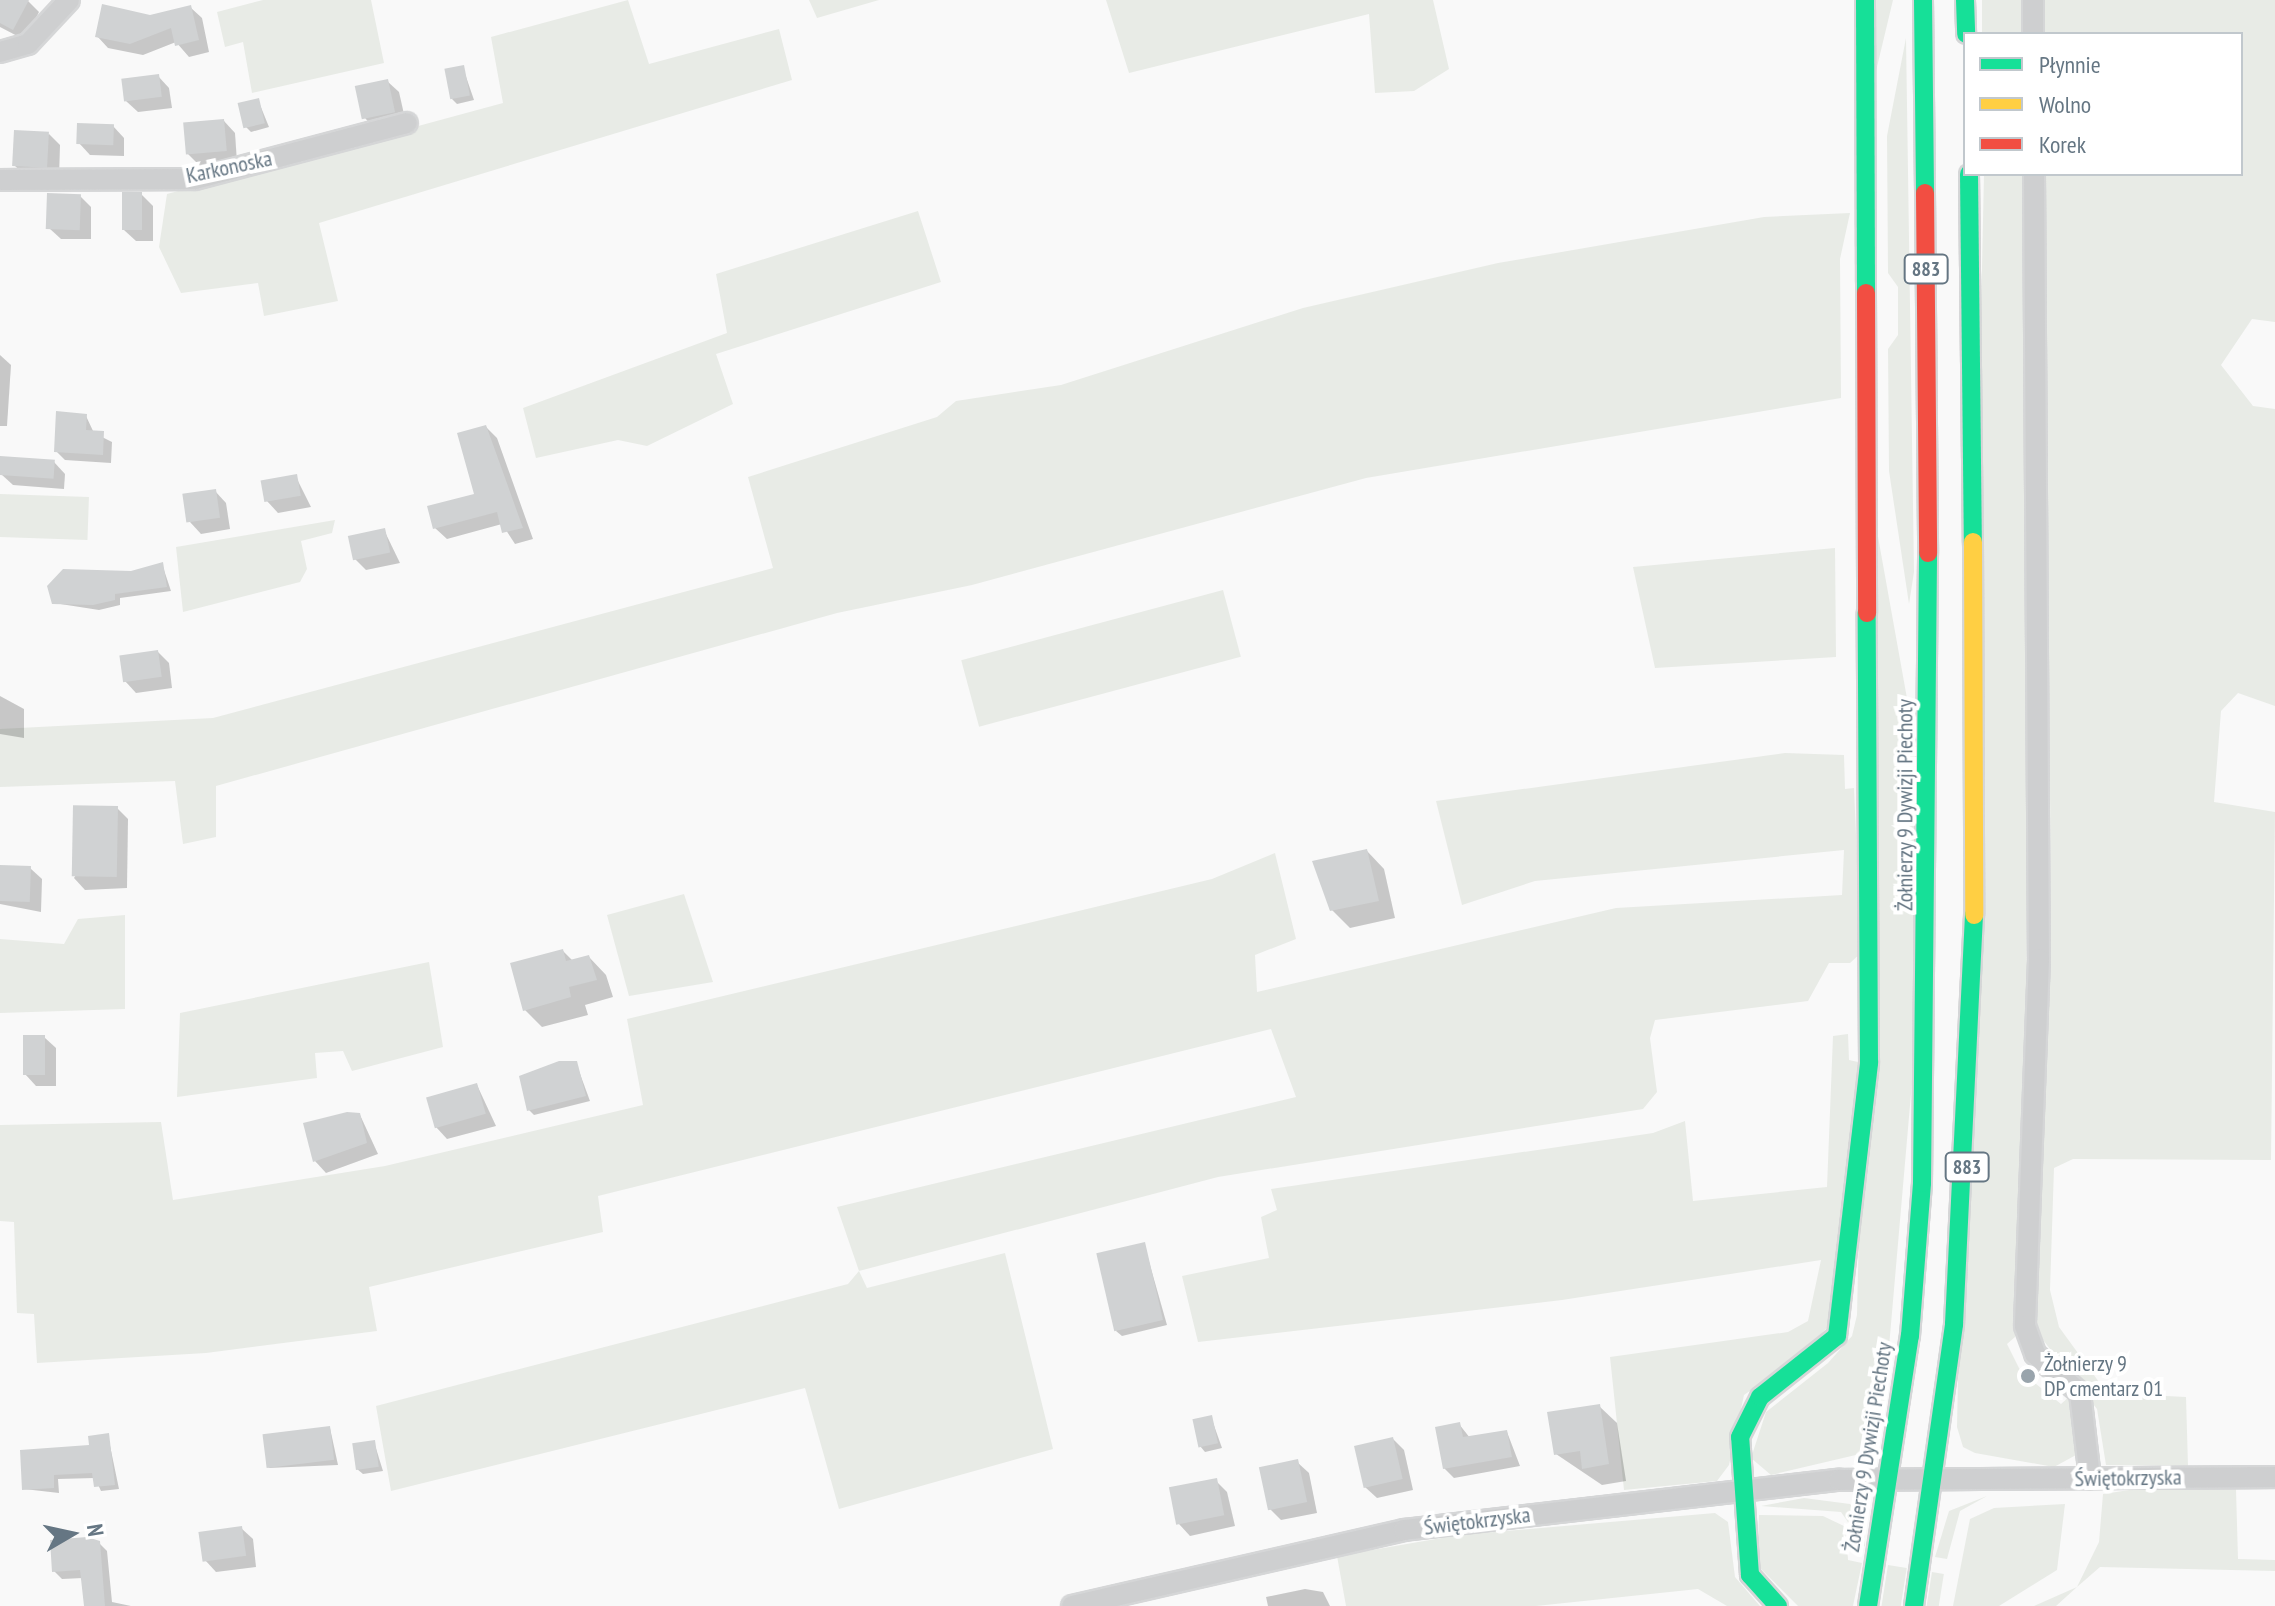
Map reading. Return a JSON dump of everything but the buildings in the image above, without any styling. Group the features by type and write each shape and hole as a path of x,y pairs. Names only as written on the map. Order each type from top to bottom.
{"main road":[{"path":"1778,1606 1750,1575 1740,1437 1760,1397 1837,1336 1869,1063 1865,0"},
{"name":"Żołnierzy 9 Dywizji Piechoty","path":"1868,1606 1912,1305 1927,1019 1923,0"},
{"path":"1965,0 1966,32"},
{"name":"883","path":"1914,1606 1934,1476 1968,1146 1976,856 1969,176"}],"street":[{"path":"0,52 28,44 69,0"},
{"path":"2033,0 2033,32"},
{"name":"Karkonoska","path":"0,180 195,179 407,123"},
{"path":"2034,176 2039,959 2025,1326 2035,1354 2080,1393 2090,1478"},
{"name":"Świętokrzyska","path":"1072,1606 1404,1530 1742,1490 1934,1476 2275,1477"}],"shaded area":[{"path":"263,0 371,0 384,63 252,93 243,42 225,47 217,12"},
{"path":"628,0 649,64 779,29 792,80 319,223 338,301 264,316 258,283 181,293 159,247 167,194 503,103 491,37"},
{"path":"809,0 879,0 817,18"},
{"path":"1106,0 1433,0 1449,69 1414,91 1375,93 1369,14 1129,73"},
{"path":"1872,0 1893,0 1871,92"},
{"path":"1982,0 2024,0 2024,32 1982,32"},
{"path":"2045,0 2275,0 2275,322 2252,319 2221,365 2253,406 2275,409 2275,706 2238,693 2221,711 2214,802 2275,812 2271,1160 2073,1159 2054,1168 2050,1290 2059,1327 2107,1393 2186,1397 2188,1466 2106,1465 2097,1409 2036,1331 2051,899 2044,176 2243,176 2243,32 2044,32"},
{"path":"1906,38 1914,572 1909,604 1889,471 1888,349 1898,335 1898,287 1888,273 1887,136"},
{"path":"1984,176 2025,176 2027,1096 2015,1337 2007,1344 2021,1372 2061,1404 2070,1396 2076,1455 2054,1467 1975,1453 1963,1447 1957,1427"},
{"path":"918,211 941,282 716,354 733,404 647,446 618,440 536,458 523,408 727,333 716,274"},
{"path":"1850,213 1840,259 1841,398 1366,478 972,585 837,613 216,786 216,837 183,844 175,781 0,787 0,729 213,718 773,568 748,477 937,417 956,401 1061,385 1303,308 1498,263 1764,217"},
{"path":"0,494 89,497 87,540 0,537"},
{"path":"335,520 332,533 301,541 307,569 300,582 183,612 176,547"},
{"path":"1875,520 1915,743 1913,1071 1883,1416 1877,1439 1860,1454 1771,1475 1751,1458 1766,1412 1828,1363 1852,1336 1857,1315"},
{"path":"1835,548 1836,657 1655,668 1633,567"},
{"path":"1223,590 1241,657 979,727 961,660"},
{"path":"1785,753 1844,755 1845,789 1854,788 1861,953 1850,963 1829,963 1808,1001 1655,1020 1650,1038 1657,1092 1643,1109 1218,1177 859,1271 837,1207 1296,1097 1271,1029 598,1196 603,1232 369,1287 377,1331 206,1353 37,1363 34,1314 17,1313 14,1222 0,1221 0,1125 161,1122 173,1200 385,1166 643,1105 627,1019 1212,879 1275,853 1296,939 1255,955 1257,992 1616,908 1842,895 1844,850 1535,881 1462,905 1436,801"},
{"path":"684,894 713,982 629,996 607,915"},
{"path":"125,915 125,1009 0,1013 0,939 64,944 78,919"},
{"path":"429,962 443,1047 352,1071 343,1051 315,1053 317,1078 177,1097 180,1013"},
{"path":"1848,1034 1849,1060 1858,1062 1831,1323 1807,1351 1744,1395 1729,1465 1717,1481 1624,1490 1610,1357 1788,1332 1808,1321 1821,1260 1562,1300 1198,1342 1182,1276 1269,1258 1261,1217 1277,1210 1271,1189 1653,1133 1685,1121 1693,1201 1827,1187 1833,1036"},
{"path":"1005,1253 1053,1449 839,1509 805,1388 391,1491 376,1406 848,1284 859,1271 867,1288"},
{"path":"2149,1487 2236,1489 2238,1559 2275,1560 2275,1571 2100,1567 2077,1587 2099,1542 2103,1494"},
{"path":"1987,1496 1960,1511 1947,1559 1935,1557 1949,1511"},
{"path":"1804,1498 1850,1504 1863,1517 1865,1547 1841,1512 1761,1506"},
{"path":"2065,1504 2057,1570 1999,1606 1953,1606 1970,1519 1994,1508"},
{"path":"1715,1513 1728,1522 1735,1577 1760,1606 1727,1606 1698,1589 1536,1606 1346,1606 1337,1556 1459,1535"},
{"path":"1759,1515 1823,1516 1846,1527 1848,1560 1862,1563 1853,1606 1798,1606 1757,1565"},
{"path":"1888,1565 1907,1568 1901,1606 1882,1606"},
{"path":"1932,1572 1944,1574 1939,1606 1927,1606"},
{"path":"2077,1587 2056,1606 2034,1606"}],"traffic: fast":[{"path":"1865,0 1866,293"},
{"path":"1923,0 1925,193"},
{"path":"1965,0 1966,32"},
{"path":"1969,176 1973,542"},
{"path":"1868,1606 1910,1336 1922,1183 1928,553"},
{"path":"1778,1606 1750,1575 1740,1437 1760,1397 1837,1336 1869,1063 1867,613"},
{"path":"1914,1606 1954,1324 1974,915"}],"traffic: slow":[{"path":"1973,542 1974,915"}],"traffic: jam":[{"path":"1925,193 1928,553"},
{"path":"1866,293 1867,613"}],"place":[{"name":"Żołnierzy 9 DP cmentarz 01","path":"2028,1376"}]}
